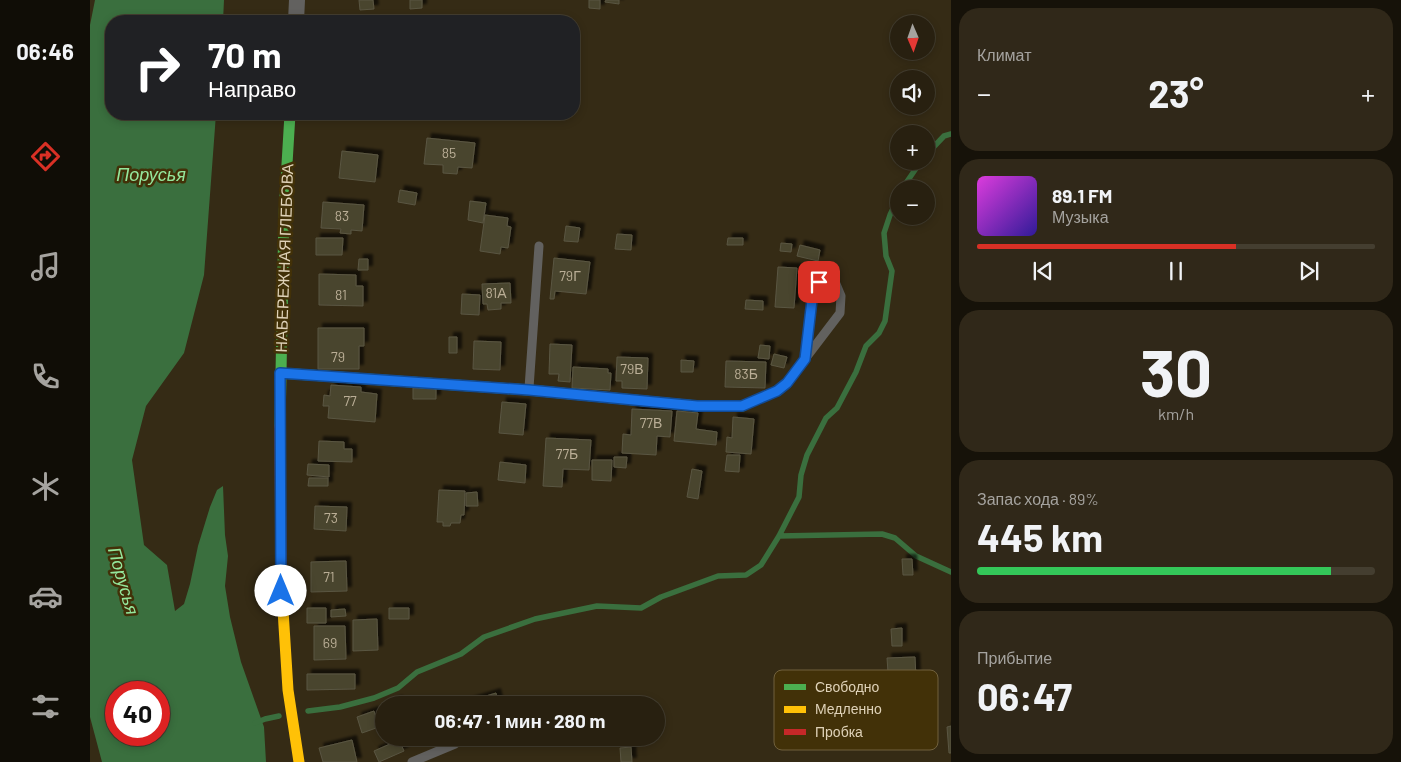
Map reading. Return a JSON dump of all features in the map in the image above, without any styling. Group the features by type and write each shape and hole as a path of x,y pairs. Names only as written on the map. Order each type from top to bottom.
{"street":[{"path":"296,15 297,0"},
{"name":"НАБЕРЕЖНАЯ ГЛЕБОВА","path":"290,120 284,214 280,373 281,591 288,690 299,762"},
{"path":"280,373 529,390 697,406 742,406"}],"lane":[{"path":"529,390 539,246"},
{"path":"742,406 777,391 787,383 840,313 841,296 836,284 828,280 819,282 815,288 805,359"},
{"path":"412,762 450,746"}],"water":[{"name":"Порусья","path":"95,0 224,0 223,15 105,15 105,120 216,120 204,275 184,353 146,406 132,460 144,545 167,565 175,611 184,604 210,507 217,490 223,486 228,556 225,586 241,662 264,727 266,762 102,762 90,717 90,25"}],"building":[{"path":"359,0 373,0 374,9 360,10"},
{"path":"410,0 422,0 422,8 410,9"},
{"path":"589,0 600,0 600,9 589,8"},
{"path":"606,0 619,0 619,4 605,2"},
{"path":"427,138 475,143 472,168 458,167 457,174 443,173 443,165 424,164"},
{"path":"342,151 378,155 375,182 339,178"},
{"path":"400,190 417,193 415,205 398,202"},
{"path":"470,201 486,203 483,223 468,220"},
{"path":"323,202 364,205 362,231 351,230 351,234 340,233 341,229 321,228"},
{"path":"485,215 508,218 507,226 511,227 508,248 501,247 500,254 480,251"},
{"path":"566,226 580,228 578,242 564,241"},
{"path":"617,234 632,235 631,250 615,249"},
{"path":"316,238 343,238 342,255 316,255"},
{"path":"728,238 743,238 743,245 727,245"},
{"path":"781,243 792,244 791,252 780,251"},
{"path":"800,245 820,250 818,261 797,256"},
{"path":"554,258 590,262 586,294 555,291 554,299 550,299"},
{"path":"359,259 368,259 368,270 358,270"},
{"path":"778,267 797,268 794,308 775,307"},
{"path":"319,274 356,275 356,286 363,286 363,306 319,305"},
{"path":"510,283 511,303 501,303 501,309 488,310 487,304 483,304 482,284"},
{"path":"462,294 480,295 479,315 461,314"},
{"path":"746,300 763,301 763,310 745,309"},
{"path":"318,328 364,328 364,346 359,346 359,369 318,369"},
{"path":"449,337 457,337 457,353 449,353"},
{"path":"474,341 501,342 500,370 473,369"},
{"path":"550,344 572,345 570,382 558,381 559,374 549,374"},
{"path":"760,345 770,346 769,359 758,358"},
{"path":"774,354 787,357 784,368 771,365"},
{"path":"617,357 648,358 647,389 622,388 622,381 616,381"},
{"path":"681,360 694,361 693,372 681,372"},
{"path":"726,361 766,362 765,388 725,387"},
{"path":"573,367 608,369 608,373 611,373 610,390 572,388"},
{"path":"331,385 361,387 361,392 377,394 375,422 328,418 329,406 323,406 324,395 330,396"},
{"path":"413,388 436,389 436,399 413,399"},
{"path":"502,402 526,404 523,435 499,433"},
{"path":"632,409 672,411 670,437 657,436 656,455 622,453 623,434 631,435"},
{"path":"677,411 698,413 696,429 717,432 716,445 674,441"},
{"path":"733,417 754,419 751,454 726,452 727,437 732,438"},
{"path":"546,438 591,440 589,470 563,469 562,487 543,486"},
{"path":"319,441 344,442 344,449 352,449 352,462 318,461"},
{"path":"727,455 740,455 739,472 725,471"},
{"path":"614,457 627,457 626,468 614,467"},
{"path":"592,460 612,460 611,481 592,480"},
{"path":"500,462 526,465 525,483 498,480"},
{"path":"308,464 329,465 329,477 307,475"},
{"path":"692,469 702,471 698,499 687,497"},
{"path":"309,478 328,478 328,486 308,486"},
{"path":"439,490 465,491 464,515 461,515 460,523 451,523 450,526 443,526 443,522 437,522"},
{"path":"477,492 478,506 466,506 466,493"},
{"path":"315,506 347,507 346,531 314,529"},
{"path":"902,559 912,559 913,575 903,575"},
{"path":"346,561 347,591 311,592 311,562"},
{"path":"307,608 326,608 326,623 307,623"},
{"path":"389,608 409,608 409,619 389,619"},
{"path":"345,609 346,616 331,617 331,610"},
{"path":"377,619 378,650 353,651 353,620"},
{"path":"314,626 345,626 346,659 314,660"},
{"path":"902,628 902,646 892,646 891,629"},
{"path":"915,657 916,670 888,670 887,658"},
{"path":"307,674 355,674 355,689 307,690"},
{"path":"496,693 497,696 486,696"},
{"path":"374,711 375,728 362,733 357,717"},
{"path":"951,726 951,753 949,753 947,727"},
{"path":"352,740 357,762 323,762 319,748"},
{"path":"385,746 402,746 404,751 379,762 374,751"},
{"path":"631,747 632,762 621,762 620,748"}],"waterway":[{"path":"935,146 944,136 951,134"},
{"path":"908,180 915,170"},
{"path":"308,711 340,707 374,698 398,688 417,672 461,654 484,637 535,619 597,606 641,608 661,597 718,576 746,575 761,565 779,536 799,497 801,475 807,455 826,418 837,408 856,372 866,346 879,333 885,321 892,271 886,256 884,233 890,215"},
{"path":"779,536 882,534 895,538 916,556 951,572"},
{"path":"255,723 279,716"}],"traffic: fast":[{"path":"280,426 284,214 290,120"},
{"path":"280,373 529,390 697,406 742,406"}],"traffic: slow":[{"path":"281,578 288,690 299,762"}],"traffic: jam":[{"path":"280,426 281,578"}],"route":[{"path":"281,591 280,373 529,390 697,406 742,406 777,391 787,383 805,359 812,300 815,288 819,282"}]}
